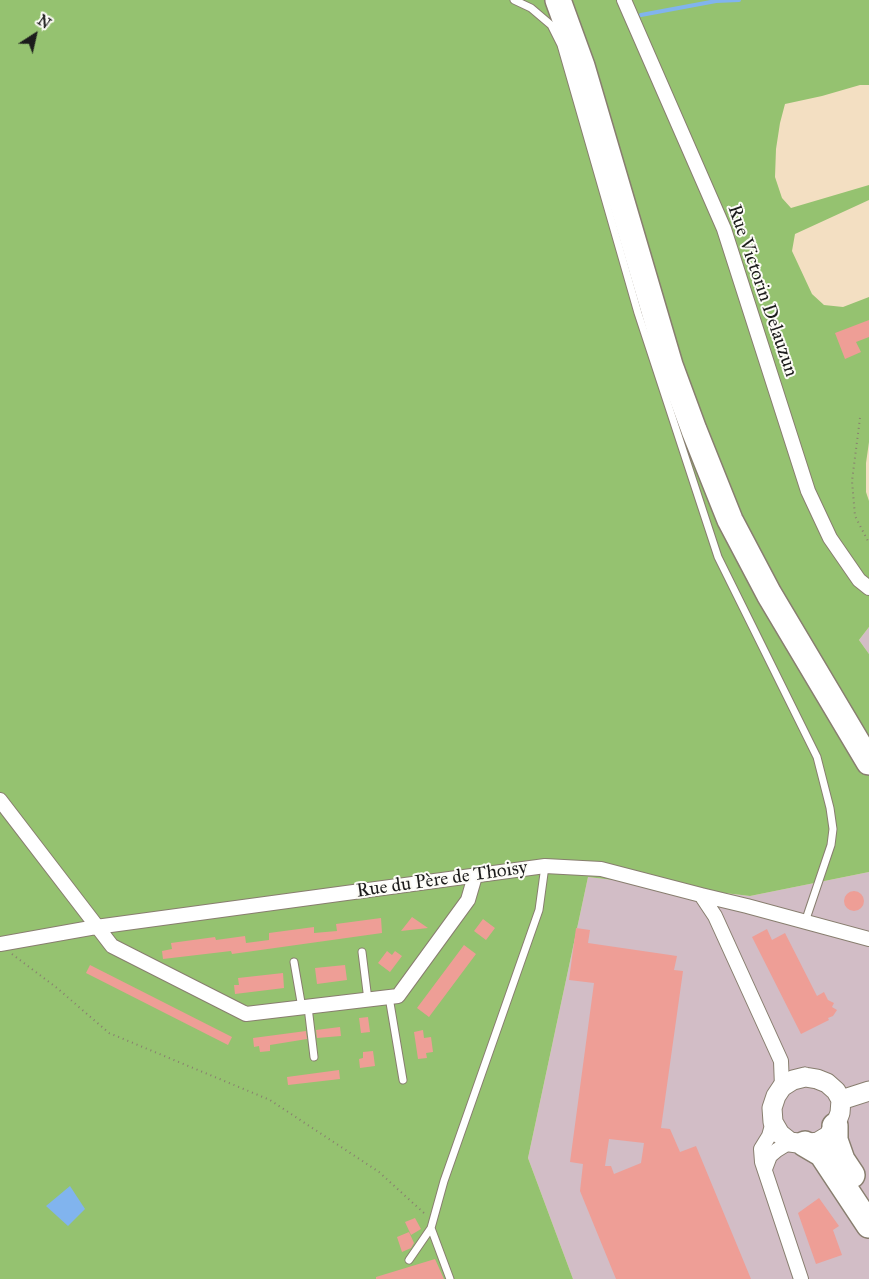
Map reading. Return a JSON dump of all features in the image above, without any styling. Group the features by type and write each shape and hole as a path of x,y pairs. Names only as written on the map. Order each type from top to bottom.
{"highway":[{"path":"558,0 582,66 670,365 730,520 768,594 869,762"},
{"path":"569,0 707,436 724,475 782,591 869,739"},
{"path":"835,1126 835,1140 842,1160 869,1203"},
{"path":"798,1143 822,1154 869,1225"}],"main road":[{"path":"805,1077 817,1079 836,1091 841,1100 840,1113 835,1126 828,1136 818,1142 798,1143 780,1134 773,1122 772,1108 776,1096 782,1087 793,1080 805,1077"},
{"path":"841,1100 869,1091"}],"street":[{"name":"Rue Victorin Delauzun","path":"624,0 724,229 808,491 830,538 859,580 869,588"},
{"path":"0,800 112,946 246,1014 398,996 468,900 475,876"},
{"name":"Rue du Père de Thoisy","path":"4,947 96,927 545,866 601,868 869,939"},
{"path":"701,895 715,916 781,1060 782,1087"},
{"path":"781,1060 805,1077"},
{"path":"773,1122 769,1136 761,1149 762,1162 801,1279"},
{"path":"765,1169 770,1156 777,1150 798,1143"}],"lane":[{"path":"514,0 531,8 552,25 561,45 638,313 718,557 817,757 830,808 833,829 831,845 806,922"},
{"path":"410,1260 432,1225 444,1181 539,910 545,866"},
{"path":"362,952 368,1000"},
{"path":"294,962 314,1057"},
{"path":"389,997 403,1080"},
{"path":"432,1225 450,1279"}],"path":[{"path":"860,418 852,482 855,516 869,543"},
{"path":"4,947 57,988 109,1033 270,1100 379,1172 432,1225"}],"shaded area":[{"path":"869,627 869,654 859,640"},
{"path":"869,872 869,1279 573,1279 528,1158 588,877 750,896"}],"green space":[{"path":"0,0 869,0 869,85 860,85 785,104 776,149 775,177 782,198 791,208 869,185 869,200 795,234 792,251 812,294 824,305 843,307 869,297 869,442 866,463 866,492 869,501 869,627 859,640 869,654 869,872 750,896 588,877 528,1158 573,1279 0,1279"}],"water":[{"path":"70,1186 85,1209 68,1226 46,1206"}],"building":[{"path":"869,320 869,337 856,342 861,352 845,359 835,333"},
{"path":"854,891 861,894 864,901 861,908 854,911 847,908 844,901 847,894"},
{"path":"412,917 428,928 401,931"},
{"path":"381,918 382,933 232,954 231,951 163,959 162,951 172,949 171,943 215,937 216,940 245,936 246,943 269,940 269,933 314,927 314,933 337,931 336,924"},
{"path":"483,919 495,928 486,940 474,931"},
{"path":"576,928 590,930 588,943 677,956 674,970 683,971 661,1128 670,1129 680,1152 696,1146 751,1279 616,1279 580,1191 583,1164 570,1162 594,983 569,980","holes":["609,1139 644,1143 641,1163 614,1174 611,1166 605,1166"]},
{"path":"767,929 772,940 785,933 817,996 824,992 828,1000 834,1003 832,1007 837,1010 833,1016 828,1018 829,1020 801,1034 752,937"},
{"path":"464,945 476,954 429,1017 417,1008"},
{"path":"387,951 392,955 395,951 402,956 390,972 378,963"},
{"path":"90,965 232,1037 228,1045 86,973"},
{"path":"345,965 347,980 317,984 315,968"},
{"path":"283,973 284,988 235,994 234,985 239,985 238,978"},
{"path":"368,1017 370,1032 361,1033 359,1018"},
{"path":"340,1027 341,1036 317,1038 316,1030"},
{"path":"423,1030 424,1038 431,1037 433,1052 426,1053 427,1058 418,1059 414,1032"},
{"path":"306,1031 307,1039 270,1045 270,1051 260,1052 259,1046 254,1047 253,1038"},
{"path":"373,1051 375,1066 360,1068 359,1059 363,1058 363,1052"},
{"path":"339,1070 340,1079 288,1085 287,1077"},
{"path":"819,1198 839,1226 833,1230 842,1255 816,1264 798,1213"},
{"path":"415,1218 421,1229 411,1235 405,1222"},
{"path":"409,1232 414,1243 411,1248 402,1252 397,1237"},
{"path":"435,1259 444,1279 376,1279 376,1277"}],"waterway":[{"path":"641,15 716,1 739,0"}]}
